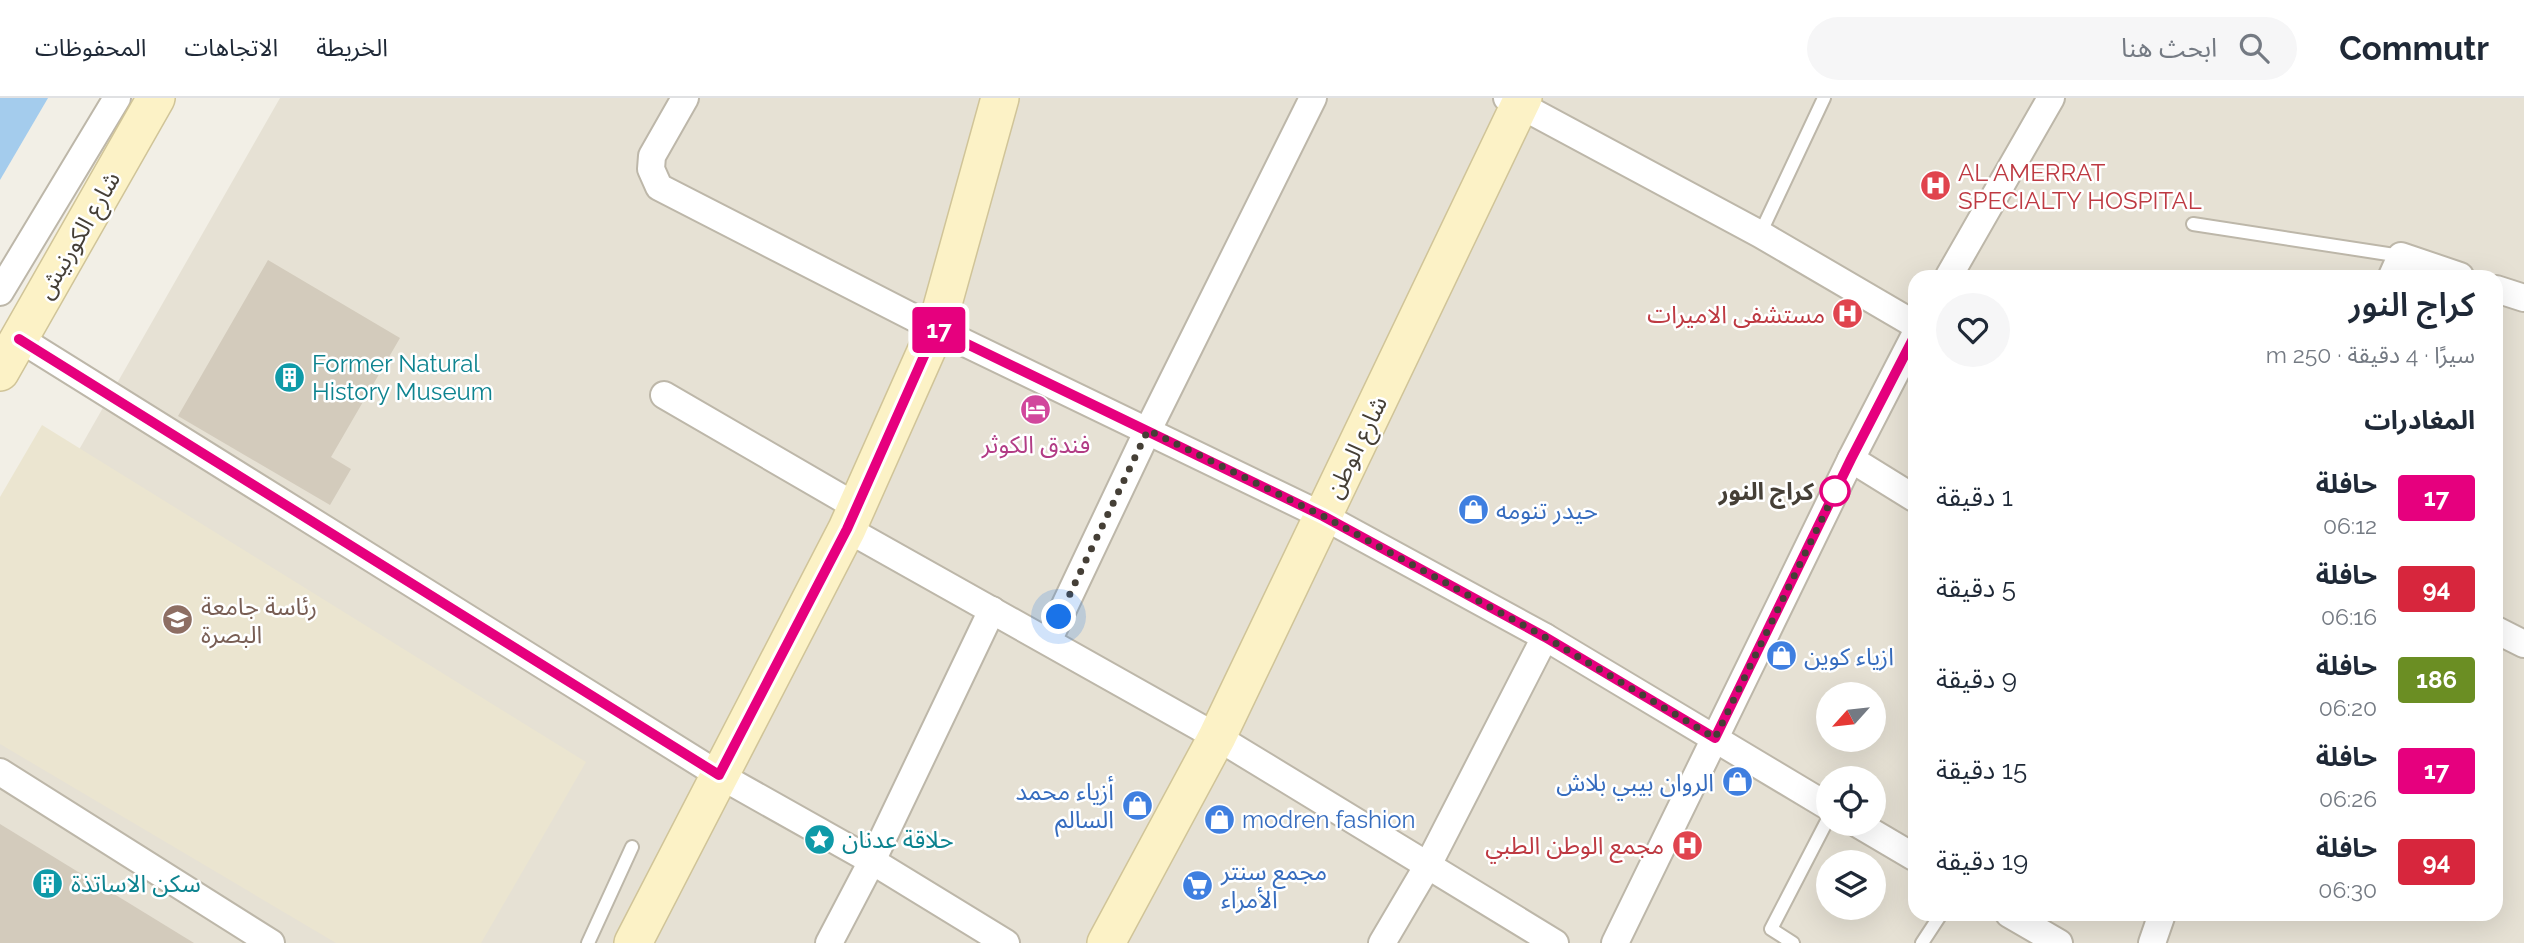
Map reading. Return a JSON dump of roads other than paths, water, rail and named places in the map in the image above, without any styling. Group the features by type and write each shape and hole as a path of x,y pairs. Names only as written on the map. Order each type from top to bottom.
{"main road":[{"name":"شارع الكورنيش","path":"0,372 156,98"},
{"path":"634,943 852,518 936,329 1000,98"},
{"name":"شارع الوطن","path":"1106,943 1217,737 1517,100"}],"street":[{"path":"0,292 117,98"},
{"path":"685,98 652,156 651,169 659,187 936,329 1323,516 1545,637 1816,799"},
{"path":"1048,641 1148,430 1313,98"},
{"path":"1952,270 2051,98"},
{"path":"1517,100 1760,234 1908,320"},
{"path":"2396,266 2422,270"},
{"path":"2503,291 2524,298"},
{"path":"19,339 719,775 872,861 1006,943"},
{"path":"1615,943 1851,459 1908,349"},
{"path":"664,396 992,610 1217,737 1555,943"},
{"path":"1851,459 1908,494"},
{"path":"829,943 872,861 992,610"},
{"path":"2503,634 2524,644"},
{"path":"1382,943 1428,866 1545,637"},
{"path":"0,772 271,943"},
{"path":"1878,836 1908,854"},
{"path":"2021,921 2059,943"},
{"path":"2152,943 2160,921"}],"lane":[{"path":"1760,234 1824,98"},
{"path":"2193,224 2396,266"},
{"path":"1793,943 1770,929 1819,836"},
{"path":"588,943 632,847"},
{"path":"1922,943 1936,921"}],"water":[{"path":"0,98 48,98 0,180"}],"place":[{"name":"AL AMERRAT SPECIALTY HOSPITAL","path":"1935,186"},
{"name":"مستشفى الاميرات","path":"1848,314"},
{"name":"Former Natural History Museum","path":"289,377"},
{"name":"فندق الكوثر","path":"1036,410"},
{"name":"كراج النور","path":"1835,491"},
{"name":"حيدر تنومه","path":"1473,510"},
{"name":"رئاسة جامعة البصرة","path":"178,620"},
{"name":"ازياء كوين","path":"1781,656"},
{"name":"الروان بيبي بلاش","path":"1737,782"},
{"name":"أزياء محمد السالم","path":"1137,805"},
{"name":"modren fashion","path":"1219,819"},
{"name":"حلاقة عدنان","path":"819,839"},
{"name":"مجمع الوطن الطبي","path":"1687,845"},
{"name":"سكن الاساتذة","path":"48,883"},
{"name":"مجمع سنتر الأمراء","path":"1198,885"}]}
